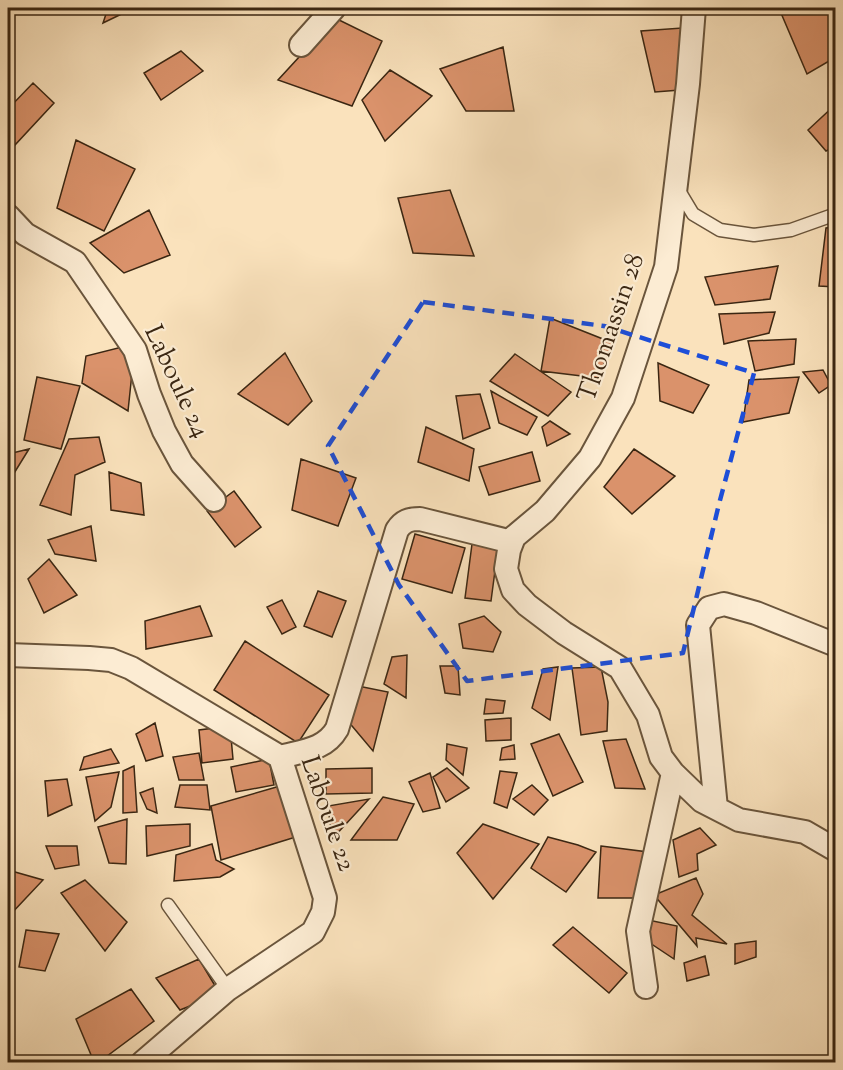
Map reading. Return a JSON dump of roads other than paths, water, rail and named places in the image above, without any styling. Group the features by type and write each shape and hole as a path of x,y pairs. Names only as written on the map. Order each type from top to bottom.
{"street":[{"path":"301,45 334,8"},
{"name":"Thomassin 28","path":"512,542 524,527 545,511 590,458 623,398 666,267 688,84 694,8"},
{"name":"Laboule 24","path":"8,216 25,234 75,262 135,350 164,431 182,464 214,500"},
{"path":"280,757 324,744 332,738 337,729 397,530 401,524 410,519 420,519 512,542 506,569 513,590 526,604 564,633 620,668 648,715 661,757 672,773 702,801 739,820 805,832 836,850"},
{"path":"716,808 698,625 709,608 724,604 756,613 836,645"},
{"name":"Laboule 22","path":"8,655 111,660 131,668 280,757 326,898 324,912 313,932 228,989 143,1062"},
{"path":"646,987 638,931 672,773"}],"lane":[{"path":"676,186 693,214 720,230 754,235 790,230 836,214"},
{"path":"168,905 228,989"}]}
